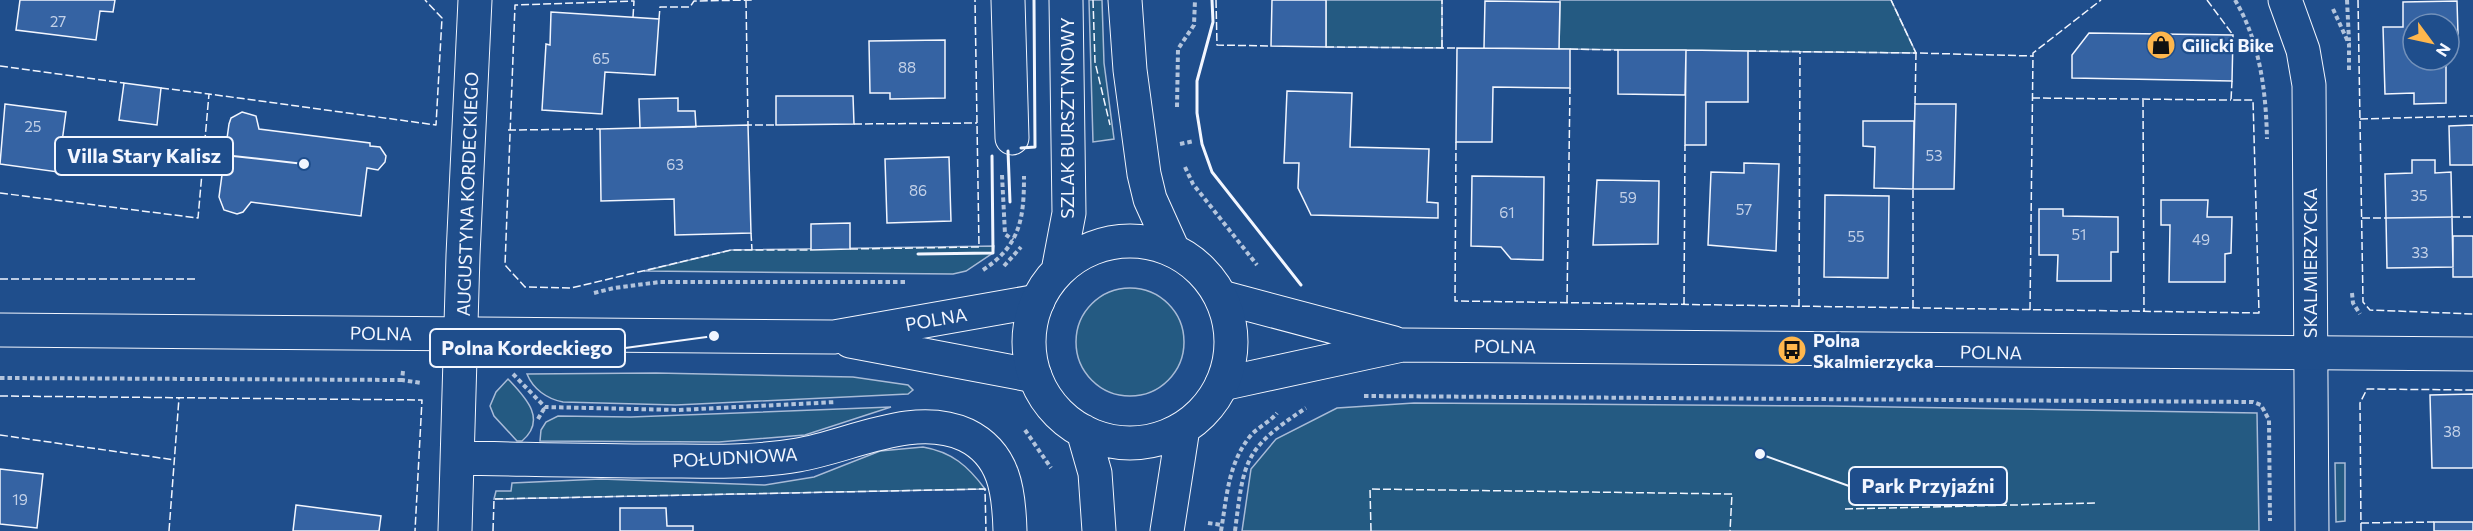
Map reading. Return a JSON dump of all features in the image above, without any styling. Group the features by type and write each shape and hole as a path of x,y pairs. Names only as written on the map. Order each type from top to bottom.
{"street":[{"name":"AUGUSTYNA KORDECKIEGO","path":"454,531 463,255 476,0"},
{"path":"1008,0 1018,152"},
{"name":"SZLAK BURSZTYNOWY","path":"1058,270 1069,213 1066,0"},
{"path":"1125,0 1130,70 1144,174 1153,207 1173,250"},
{"name":"SKALMIERZYCKA","path":"2284,0 2303,50 2309,85 2312,531"},
{"path":"1144,241 1173,250 1193,262 1209,278 1221,297 1230,324 1231,353 1222,384 1207,407 1183,428 1159,439 1133,443 1107,440 1083,431 1062,417 1046,398 1035,376 1030,325 1038,301 1058,270 1083,252 1112,242 1144,241"},
{"name":"POLNA","path":"1221,297 1401,345"},
{"name":"POLNA","path":"834,337 1038,301"},
{"name":"POLNA","path":"0,330 834,337 1035,376"},
{"name":"POLNA","path":"1222,384 1401,345 2473,354"},
{"name":"POŁUDNIOWA","path":"458,458 750,460 825,450 914,426 940,427 975,441 984,447 999,465 1007,485 1010,531"},
{"path":"1167,531 1183,428"},
{"path":"1083,431 1095,473 1099,531"}],"path":[{"path":"1177,118 1178,49 1194,25 1195,0"},
{"path":"2235,0 2246,18 2261,69 2267,142"},
{"path":"2329,0 2349,44"},
{"path":"2347,0 2349,79"},
{"path":"1180,135 1183,152"},
{"path":"981,271 1005,253 1013,240 1024,211 1018,152 1000,138 1005,234 1013,240"},
{"path":"1184,160 1193,184 1262,271"},
{"path":"1002,268 1027,240"},
{"path":"2351,281 2353,303 2360,314 2367,317"},
{"path":"585,296 614,288 660,282 909,282"},
{"path":"500,334 505,363 545,407 679,410 845,402"},
{"path":"0,378 402,380"},
{"path":"1356,396 2253,402 2262,405 2269,420 2270,531"},
{"path":"1221,531 1230,471 1240,450 1254,432 1277,414 1277,403"},
{"path":"1235,531 1242,475 1252,452 1276,429 1314,403"}],"shaded area":[{"path":"1089,0 1102,0 1104,63 1114,139 1093,142"},
{"path":"1326,0 1442,0 1442,48 1326,47"},
{"path":"1560,0 1891,0 1916,53 1559,49"},
{"path":"994,246 993,253 966,271 953,274 644,271 731,250"},
{"path":"1130,288 1151,292 1168,304 1180,321 1184,342 1180,363 1168,380 1151,392 1130,396 1109,392 1092,380 1080,363 1076,342 1080,321 1092,304 1109,292"},
{"path":"656,373 853,377 908,385 913,390 908,394 676,405 563,402 541,392 527,374"},
{"path":"508,379 526,400 533,416 530,433 522,441 517,441 494,416 490,406 496,392"},
{"path":"1414,403 1829,406 2257,413 2259,531 1242,531 1251,469 1276,439 1337,408"},
{"path":"891,407 805,435 719,442 540,441 541,430 546,422 558,416 631,417"},
{"path":"923,447 943,452 959,461 985,489 494,499 496,491 511,491 512,483 601,479 765,485 814,477 880,451"},
{"path":"2335,463 2345,463 2345,521 2336,522"}],"building":[{"path":"20,0 115,0 113,12 100,11 96,40 16,30"},
{"path":"1272,0 1326,0 1326,47 1271,46"},
{"path":"1485,1 1560,2 1559,49 1484,48"},
{"path":"2457,1 2457,12 2403,12 2403,2"},
{"path":"551,12 659,19 655,75 605,72 602,114 542,110 546,44 550,45"},
{"path":"2383,27 2401,27 2401,72 2446,72 2446,103 2414,104 2414,93 2385,94"},
{"path":"2089,33 2233,35 2232,81 2072,78 2072,55"},
{"path":"945,40 945,98 890,99 890,93 870,93 869,41"},
{"path":"1457,48 1570,49 1570,88 1493,87 1492,142 1456,142"},
{"path":"1618,50 1686,50 1685,95 1618,94"},
{"path":"1686,50 1748,51 1748,102 1706,102 1706,145 1685,145"},
{"path":"124,83 161,88 157,125 119,120"},
{"path":"1287,91 1352,93 1350,147 1429,149 1427,202 1438,203 1438,218 1311,215 1298,188 1299,163 1284,163"},
{"path":"776,96 853,96 854,124 776,125"},
{"path":"678,98 678,111 695,111 696,127 640,128 639,99"},
{"path":"5,104 66,112 58,172 0,164"},
{"path":"1915,104 1956,104 1954,189 1913,189"},
{"path":"242,112 256,116 259,129 370,143 370,146 380,147 386,156 385,162 378,170 367,168 361,216 251,202 243,212 237,214 224,210 219,197 229,124 231,118"},
{"path":"1863,121 1914,121 1913,189 1874,188 1875,147 1863,146"},
{"path":"748,125 751,233 675,235 674,199 601,201 600,129"},
{"path":"2473,125 2473,165 2450,165 2449,126"},
{"path":"949,157 951,221 887,223 885,159"},
{"path":"2412,160 2435,160 2435,173 2451,172 2452,217 2386,218 2385,174 2412,173"},
{"path":"1744,163 1779,164 1776,251 1708,245 1711,172 1744,173"},
{"path":"1472,176 1544,177 1543,260 1511,259 1501,247 1471,246"},
{"path":"1597,180 1659,181 1658,244 1593,245"},
{"path":"1825,195 1889,196 1888,278 1824,277"},
{"path":"2161,200 2208,200 2207,217 2232,217 2231,253 2225,254 2225,282 2169,282 2170,225 2161,225"},
{"path":"2039,209 2063,209 2063,216 2118,217 2118,252 2111,252 2111,281 2057,281 2058,255 2039,255"},
{"path":"2452,217 2453,267 2387,268 2386,218"},
{"path":"850,223 850,249 811,250 811,224"},
{"path":"2453,236 2473,236 2473,277 2453,277"},
{"path":"2473,394 2473,468 2432,468 2430,395"},
{"path":"0,469 43,474 37,528 0,524"},
{"path":"296,505 381,516 379,531 293,531"},
{"path":"620,508 666,508 667,526 693,526 693,531 620,531"},
{"path":"2434,522 2473,522 2473,531 2434,531"}],"fence":[{"path":"0,193 198,218 209,94 436,125 442,18 425,0"},
{"path":"746,0 748,125 776,125"},
{"path":"659,19 660,7 690,7 694,1 754,0"},
{"path":"850,249 979,247 975,0"},
{"path":"1093,0 1095,62 1110,125"},
{"path":"1216,0 1217,45 1271,46"},
{"path":"1442,0 1442,48"},
{"path":"1748,51 1916,53 1891,0"},
{"path":"2030,310 2033,53 2101,0"},
{"path":"2207,0 2233,35"},
{"path":"2358,0 2363,302 2370,310 2473,314"},
{"path":"633,17 634,1 515,5 505,265 525,287 571,288 731,250 811,250"},
{"path":"1326,47 1457,48"},
{"path":"1570,49 1618,50"},
{"path":"1799,307 1800,51"},
{"path":"1915,104 1916,53 2033,56"},
{"path":"0,66 124,83"},
{"path":"1456,142 1455,301 2259,313 2253,100 2231,100 2232,81"},
{"path":"161,88 209,94"},
{"path":"1567,303 1570,88"},
{"path":"2032,98 2231,100"},
{"path":"2143,99 2144,312"},
{"path":"2360,119 2473,116"},
{"path":"854,124 977,123"},
{"path":"508,130 600,129"},
{"path":"1684,305 1685,145"},
{"path":"1913,189 1913,308"},
{"path":"2452,217 2473,217"},
{"path":"2362,218 2386,218"},
{"path":"751,233 752,250"},
{"path":"0,279 198,279"},
{"path":"2361,531 2360,403 2367,389 2473,390"},
{"path":"0,396 422,400 415,531"},
{"path":"169,531 179,398"},
{"path":"0,435 175,460"},
{"path":"493,531 494,499 985,489 986,531"},
{"path":"1371,531 1370,489 1732,494 1730,531"},
{"path":"1845,509 2097,503"},
{"path":"2361,523 2434,522"}],"wall":[{"path":"1021,148 1035,147 1034,0"},
{"path":"1212,0 1213,22 1197,81 1197,113 1202,144 1212,172 1301,285"},
{"path":"1008,151 1010,202"},
{"path":"918,254 993,253 992,156"}],"place":[{"name":"Gilicki Bike","path":"2161,45"},
{"name":"Villa Stary Kalisz","path":"304,164"},
{"name":"Polna Kordeckiego","path":"714,336"},
{"name":"Polna Skalmierzycka","path":"1792,350"},
{"name":"Park Przyjaźni","path":"1760,454"}]}
